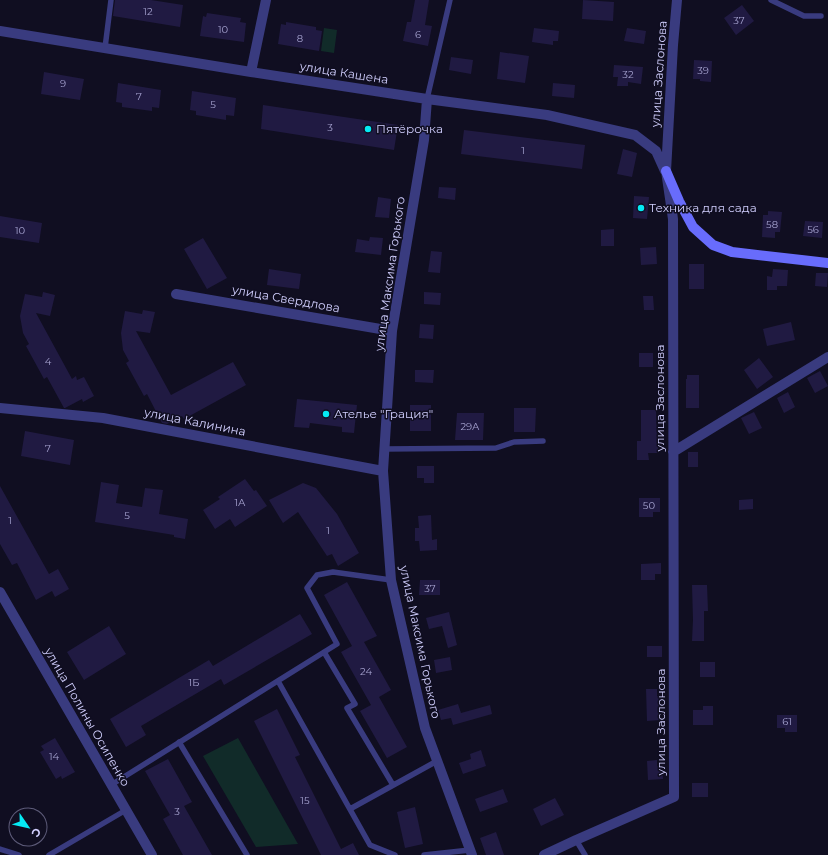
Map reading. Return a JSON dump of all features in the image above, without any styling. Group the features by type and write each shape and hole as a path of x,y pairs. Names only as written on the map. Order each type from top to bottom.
{"street":[{"path":"251,72 266,0"},
{"name":"улица Заслонова","path":"576,840 674,797 673,219 666,171 677,0"},
{"name":"улица Кашена","path":"0,31 251,72 427,99 547,115 635,135 656,151 666,171"},
{"name":"улица Максима Горького","path":"427,99 424,140 392,331 383,471 391,580 425,728 471,852"},
{"path":"666,171 679,202 693,227 713,245 732,252 828,263"},
{"name":"улица Свердлова","path":"176,294 392,331"},
{"path":"673,452 828,357"},
{"name":"улица Калинина","path":"0,408 103,418 383,471"},
{"name":"улица Полины Осипенко","path":"0,592 152,855"},
{"path":"544,855 576,840"}],"lane":[{"path":"105,48 111,0"},
{"name":"улица Максима Горького","path":"427,99 450,0"},
{"path":"770,0 804,16 821,16"},
{"path":"385,449 496,448 514,442 543,441"},
{"path":"111,784 336,644 307,588 317,575 332,572 391,580"},
{"path":"324,652 354,704 347,708 393,785"},
{"path":"278,680 370,845 395,855"},
{"path":"179,742 247,855"},
{"path":"350,809 437,761"},
{"path":"49,855 126,810"},
{"path":"576,840 585,855"},
{"path":"0,849 20,855"},
{"path":"424,855 471,852"}],"green space":[{"path":"324,28 337,30 334,53 321,51"},
{"path":"238,738 298,844 256,847 203,756"}],"building":[{"path":"115,0 151,0 183,5 180,27 113,16"},
{"path":"415,0 429,0 425,25 432,26 428,46 403,41 407,22 411,22"},
{"path":"583,0 614,2 613,21 582,19"},
{"path":"742,5 754,21 736,35 724,18"},
{"path":"207,13 241,18 240,22 246,23 244,42 200,36 203,16 206,17"},
{"path":"286,22 316,27 316,30 322,31 319,51 278,44 281,24 286,25"},
{"path":"534,28 559,31 558,41 553,41 553,45 532,42"},
{"path":"627,28 646,31 644,44 624,41"},
{"path":"500,52 529,56 525,83 497,79"},
{"path":"451,57 473,60 471,74 449,70"},
{"path":"694,60 712,61 711,82 693,79"},
{"path":"614,65 643,67 641,84 628,82 628,86 617,86 618,77 613,77"},
{"path":"44,72 84,79 80,100 41,94"},
{"path":"118,83 161,90 159,108 152,107 152,111 122,107 122,103 116,102"},
{"path":"553,83 575,85 574,98 552,96"},
{"path":"192,91 236,98 234,116 226,115 226,120 196,115 196,111 190,110"},
{"path":"263,105 398,125 394,150 261,129"},
{"path":"464,130 585,145 582,169 461,154"},
{"path":"623,149 637,153 632,177 617,174"},
{"path":"439,187 456,188 455,200 438,198"},
{"name":"Техника для сада","path":"634,196 649,197 647,219 633,218"},
{"path":"378,197 391,199 389,218 375,217"},
{"path":"768,211 782,212 780,232 775,232 775,238 762,237 763,215 768,215"},
{"path":"0,216 42,223 39,243 0,237"},
{"path":"805,221 823,222 822,238 803,236"},
{"path":"614,229 614,246 601,246 601,230"},
{"path":"370,237 383,238 381,255 355,252 357,239 369,241"},
{"path":"203,238 227,278 207,289 184,249"},
{"path":"656,247 657,264 641,265 640,248"},
{"path":"431,251 442,252 440,273 428,272"},
{"path":"689,264 704,264 704,289 689,289"},
{"path":"269,269 301,274 299,289 267,285"},
{"path":"773,269 788,270 787,286 777,286 777,290 767,290 767,276 772,277"},
{"path":"816,273 828,273 827,287 815,286"},
{"path":"43,292 55,295 50,316 36,313 72,379 76,376 77,380 84,377 94,396 83,402 82,399 65,408 47,377 44,379 26,346 29,344 23,333 20,316 25,294 42,297"},
{"path":"424,292 441,293 440,305 424,304"},
{"path":"643,296 653,296 654,310 644,310"},
{"path":"143,310 155,312 150,333 136,331 171,395 233,362 246,385 184,419 182,416 167,424 162,423 147,394 144,396 126,363 129,361 123,350 121,333 125,311 142,314"},
{"path":"791,322 795,340 767,346 763,329"},
{"path":"420,324 434,325 433,339 419,338"},
{"path":"639,353 653,353 653,367 639,367"},
{"path":"759,358 773,377 757,389 744,370"},
{"path":"415,370 434,370 433,383 415,382"},
{"path":"820,371 828,386 815,393 807,378"},
{"path":"687,375 699,375 699,408 686,408"},
{"path":"788,392 795,407 784,413 777,398"},
{"name":"Ателье \"Грация\"","path":"297,399 357,405 354,433 342,432 342,427 310,423 309,428 294,427"},
{"path":"410,405 431,405 431,431 410,431"},
{"path":"514,408 536,408 535,432 514,432"},
{"path":"641,410 656,410 658,453 648,453 649,460 637,460 637,441 641,441"},
{"path":"754,412 762,428 749,434 741,418"},
{"path":"457,413 484,413 483,440 455,440"},
{"path":"25,431 74,440 70,465 21,456"},
{"path":"688,452 698,452 698,467 688,467"},
{"path":"417,466 434,466 434,483 424,483 424,478 417,478"},
{"path":"245,479 254,491 256,490 267,506 235,527 230,519 215,529 203,510 220,499 218,497"},
{"path":"101,482 119,485 116,503 142,507 145,488 163,490 159,514 188,519 185,539 174,537 174,535 95,522"},
{"path":"303,483 316,488 337,514 359,553 338,566 332,554 327,556 298,512 283,523 269,500"},
{"path":"0,486 49,574 58,569 69,589 55,597 52,591 36,600 17,563 12,565 0,544"},
{"path":"639,498 660,498 660,512 653,512 653,517 639,517"},
{"path":"753,499 753,509 739,510 739,500"},
{"path":"431,515 432,540 437,539 437,550 420,551 419,541 415,541 415,528 419,528 418,516"},
{"path":"661,563 661,574 655,574 655,580 641,580 641,564"},
{"path":"420,580 440,580 440,595 419,595"},
{"path":"347,582 377,636 364,642 391,690 379,697 407,747 387,758 360,711 371,705 341,652 352,646 324,595"},
{"path":"692,585 707,585 708,611 704,611 704,641 692,641"},
{"path":"449,612 457,645 448,648 442,626 429,629 426,618"},
{"path":"300,614 312,634 224,685 221,679 141,726 146,735 126,747 110,719 209,660 213,666"},
{"path":"109,626 126,654 84,680 67,652"},
{"path":"647,646 662,646 662,657 647,657"},
{"path":"450,657 452,670 436,673 434,660"},
{"path":"700,662 715,662 715,677 700,677"},
{"path":"646,689 657,689 657,696 660,696 660,720 647,721"},
{"path":"458,704 461,713 490,705 492,714 453,725 451,718 441,720 438,710"},
{"path":"703,706 713,706 713,725 693,725 693,710 703,710"},
{"path":"277,709 300,755 295,757 341,849 353,843 359,855 321,855 254,721"},
{"path":"777,715 797,715 797,732 785,732 785,728 777,728"},
{"path":"55,738 75,772 62,779 61,776 56,779 40,752 44,750 41,746"},
{"path":"481,750 486,766 463,774 459,763 471,759 470,754"},
{"path":"168,759 192,802 184,806 212,855 183,855 163,819 170,815 145,771"},
{"path":"657,760 657,766 662,766 663,779 648,780 647,761"},
{"path":"692,783 708,783 708,797 692,797"},
{"path":"503,789 508,802 480,812 475,799"},
{"path":"555,798 564,815 541,826 533,809"},
{"path":"415,807 423,844 405,848 397,812"},
{"path":"496,832 504,855 486,855 480,838"}],"place":[{"name":"Пятёрочка","path":"368,129"},
{"name":"Техника для сада","path":"641,208"},
{"name":"Ателье \"Грация\"","path":"326,414"}]}
